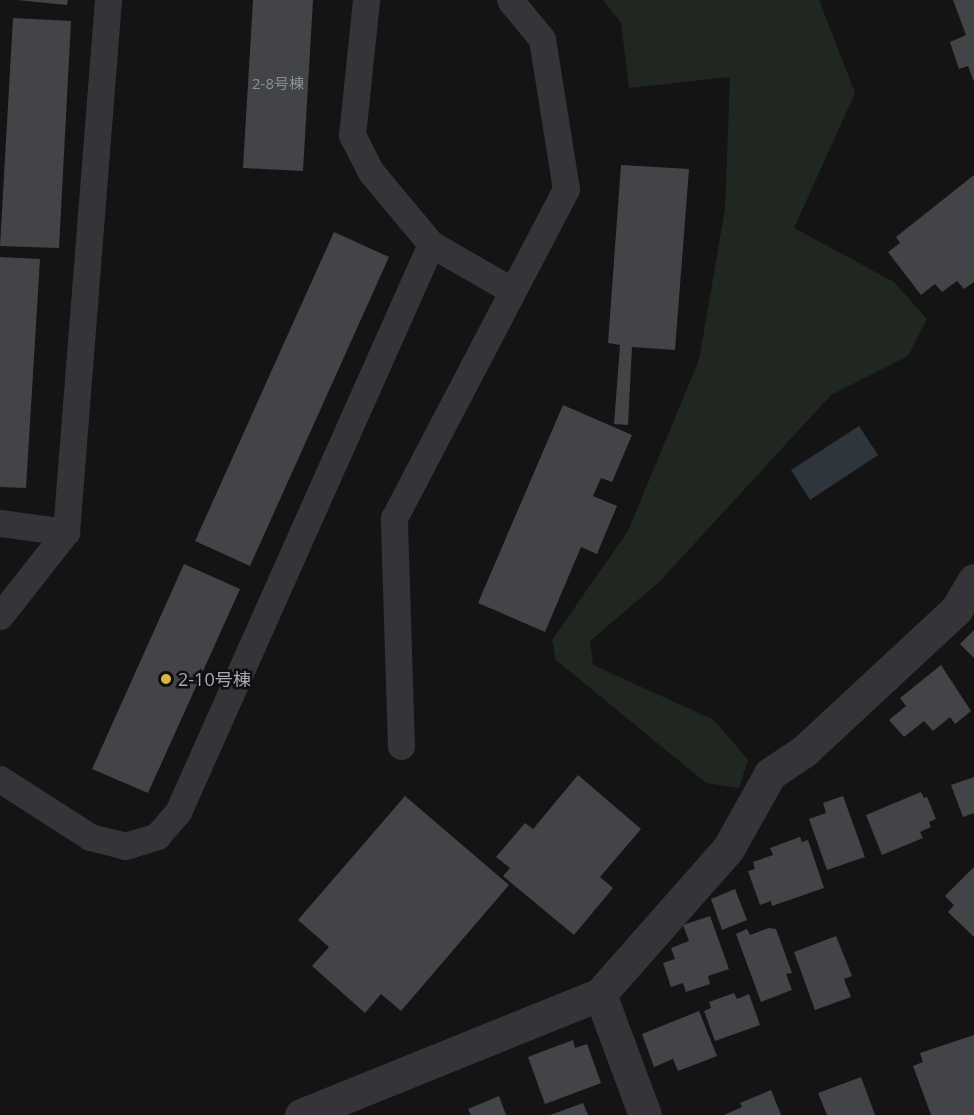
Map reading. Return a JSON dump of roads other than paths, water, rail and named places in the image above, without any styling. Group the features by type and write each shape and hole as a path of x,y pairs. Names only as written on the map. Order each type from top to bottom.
{"street":[{"path":"301,1115 600,994 728,849 770,774 803,752 956,610 974,580"},
{"path":"600,994 645,1115"}],"lane":[{"path":"0,616 66,532 108,0"},
{"path":"366,0 352,135 371,172 431,244 511,290"},
{"path":"401,746 394,518 511,290 566,189 542,39 510,0"},
{"path":"0,779 90,837 124,846 157,836 178,812 431,244"},
{"path":"0,523 66,532"}],"place":[{"name":"2-10号棟","path":"166,679"}]}
